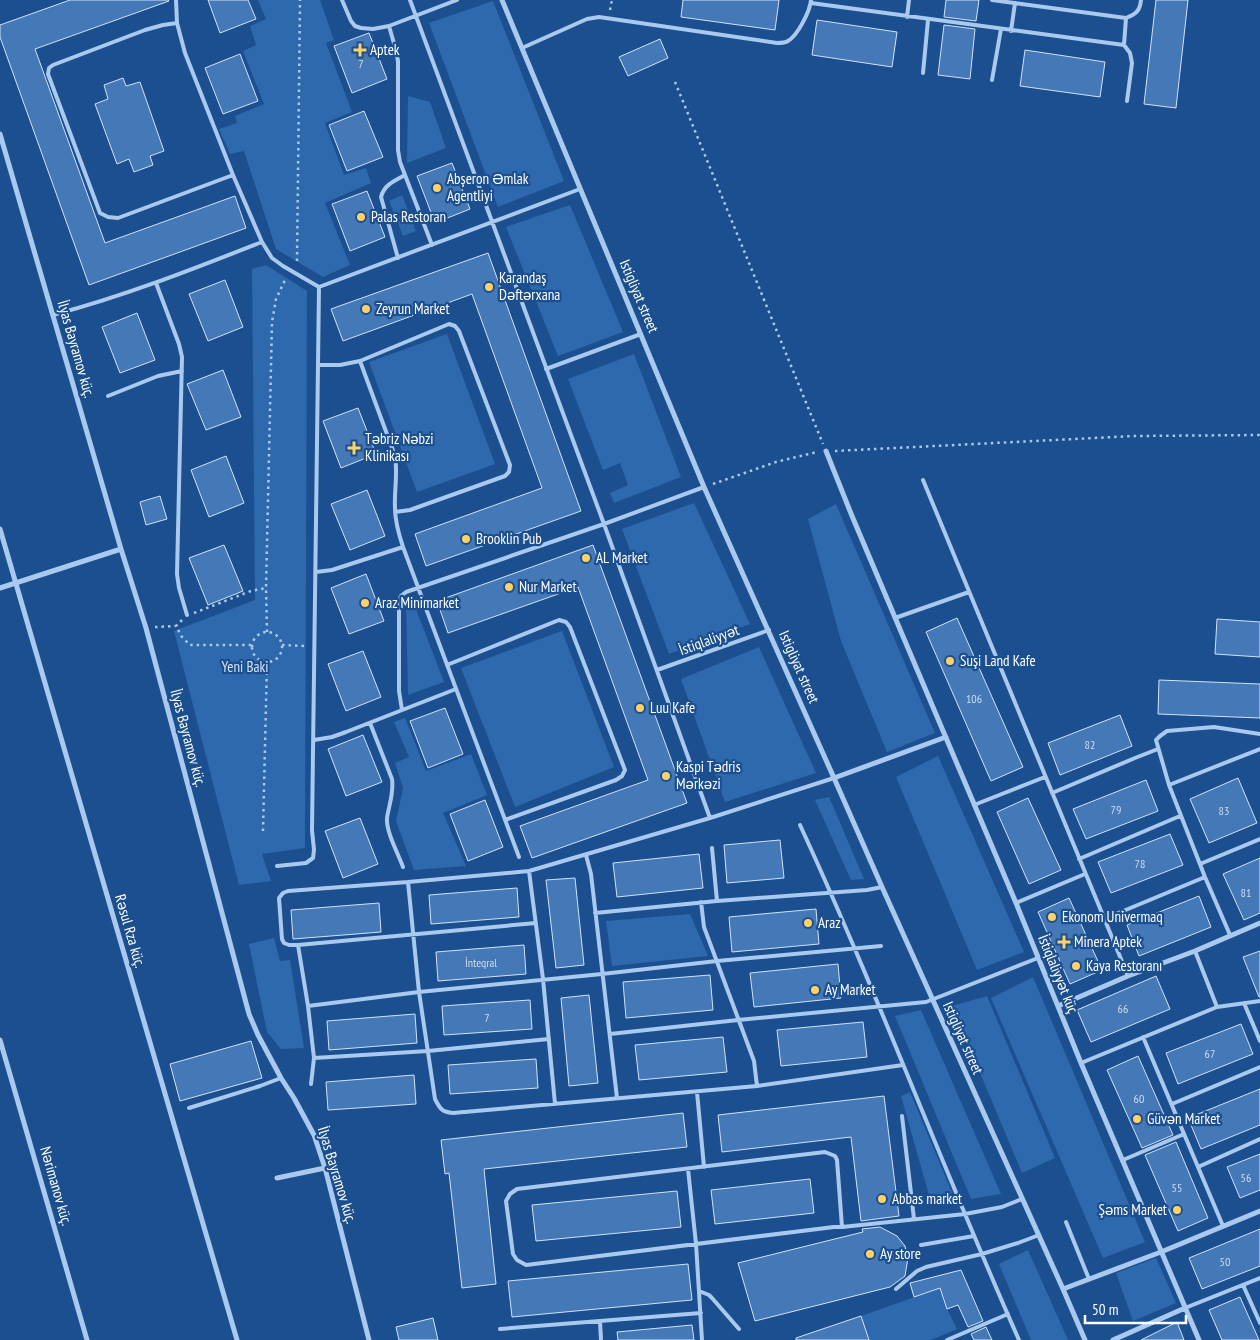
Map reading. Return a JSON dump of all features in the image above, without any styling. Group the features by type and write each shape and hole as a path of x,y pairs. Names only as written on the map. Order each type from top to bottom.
{"street":[{"name":"Istigliyat street","path":"502,0 704,487 1085,1340"},
{"name":"İlyas Bayramov küç.","path":"0,134 120,549 146,628 249,1014 281,1078 314,1135 325,1168 369,1340"},
{"name":"İstiqlaliyyət küç","path":"826,451 1016,903 1080,1063 1199,1340"},
{"name":"Rəsul Rza küç.","path":"0,529 237,1340"},
{"path":"0,588 120,549"},
{"path":"834,778 946,737"},
{"path":"1058,1006 1260,923"},
{"name":"Nərimanov küç.","path":"0,1040 87,1340"},
{"path":"277,1178 325,1168"},
{"path":"1063,1289 1161,1252 1260,1211"},
{"path":"1113,1340 1185,1308"}],"lane":[{"path":"176,0 177,23 184,53 262,242 272,258 319,287"},
{"path":"342,0 355,26 373,29 388,26 457,0"},
{"path":"410,0 604,524 710,818"},
{"path":"907,17 909,0"},
{"path":"992,0 1126,18 1139,12 1141,0"},
{"path":"522,48 587,19 599,17 777,43 786,42 794,37 806,16 811,2 928,20 1124,45"},
{"path":"1011,30 1014,3"},
{"path":"1126,18 1124,45 1130,54 1132,63 1127,100"},
{"path":"923,73 928,20"},
{"path":"177,23 145,30 52,65 49,68 48,74 100,213 108,217 118,218 233,175"},
{"path":"388,26 396,47 398,61 398,150 400,162 432,245"},
{"path":"992,80 1001,29"},
{"path":"398,258 381,197 383,190 391,182 405,175"},
{"path":"319,287 580,189"},
{"path":"53,315 85,307 156,283 262,242"},
{"path":"156,283 182,357 177,574 178,588 187,614"},
{"path":"276,866 306,863 313,858 314,850 312,830 316,646 319,287"},
{"path":"318,364 340,365 360,360 449,324 455,326 459,331 510,466 509,472 505,476 410,510 395,512"},
{"path":"546,369 641,334"},
{"path":"360,360 395,456 397,465 395,512 402,547 519,857"},
{"path":"108,396 158,376 182,371"},
{"path":"923,480 1128,976"},
{"path":"402,710 399,691 399,602 401,596 406,592 604,524 704,487"},
{"path":"316,572 332,570 402,547"},
{"path":"895,618 969,592"},
{"path":"447,665 559,620 566,622 570,627 625,770 622,776 616,780 505,820"},
{"name":"İstiqlaliyyət","path":"657,670 769,630"},
{"path":"314,740 332,737 456,689"},
{"path":"370,723 392,780 393,788 387,819 388,828 403,867"},
{"path":"1230,936 1180,816 1156,740 1167,731 1214,727 1260,734"},
{"path":"1169,785 1260,748"},
{"path":"1052,793 1158,749"},
{"path":"974,805 1045,777"},
{"path":"536,924 289,945 284,943 282,939 279,898 288,891 529,872 710,818 834,778"},
{"path":"1079,859 1180,816"},
{"path":"800,824 832,893 880,1006 974,1236 1019,1340"},
{"path":"1200,864 1260,839"},
{"path":"712,848 717,901"},
{"path":"586,855 595,913 617,1098"},
{"path":"529,872 543,979 555,1104"},
{"path":"1016,903 1085,874"},
{"path":"1104,919 1204,877"},
{"path":"408,882 419,992 435,1099 439,1108 444,1112 453,1113 758,1086 903,1065"},
{"path":"595,913 701,902 867,890 882,887"},
{"path":"701,902 704,927 754,1061 758,1086"},
{"path":"298,945 314,1058 311,1084"},
{"path":"308,1006 543,979 881,946"},
{"path":"1195,951 1217,1007"},
{"path":"610,1034 880,1006 916,1004 933,1000 1038,958"},
{"path":"1080,1063 1217,1007 1260,1001"},
{"path":"1244,1003 1260,1041"},
{"path":"1143,1037 1223,1226"},
{"path":"314,1058 428,1051 549,1039"},
{"path":"1172,1104 1260,1067"},
{"path":"189,1108 281,1078"},
{"path":"697,1092 704,1167"},
{"path":"902,1116 914,1219"},
{"path":"1123,1160 1184,1134"},
{"path":"1198,1167 1260,1139"},
{"path":"842,1227 838,1164 835,1156 824,1152 516,1189 506,1201 513,1254 517,1260 526,1265 965,1214 1002,1207 1022,1199"},
{"path":"688,1169 696,1244 702,1340"},
{"path":"1066,1222 1089,1279"},
{"path":"896,1289 917,1271 926,1267 982,1254 1038,1235"},
{"path":"921,1245 974,1236"},
{"path":"1185,1308 1260,1278"},
{"path":"1243,1285 1260,1323"},
{"path":"699,1291 712,1298 739,1329"},
{"path":"500,1329 701,1313"},
{"path":"947,1340 1008,1314"},
{"path":"600,1322 601,1340"}],"path":[{"path":"297,261 300,0"},
{"path":"675,82 826,451"},
{"path":"267,632 266,588 272,322 276,299 286,278"},
{"path":"704,487 776,462 826,451 1134,436 1260,435"},
{"path":"146,628 176,626 187,614 266,588"},
{"path":"176,626 182,637 190,645 252,645"},
{"path":"267,632 276,635 282,645 279,656 271,662 258,659 252,652 255,638 267,632"},
{"path":"282,645 316,646"},
{"path":"264,830 267,662"}],"green space":[{"path":"258,0 320,0 334,40 326,43 352,112 325,123 344,175 366,168 371,183 325,203 350,265 323,277 276,249 244,151 230,154 219,129 237,123 235,116 264,104 243,51 256,45 250,26 266,19"},
{"path":"493,1 564,181 498,207 429,23"},
{"path":"408,96 430,102 446,148 407,163"},
{"path":"402,195 416,231 403,236 389,201"},
{"path":"570,205 623,332 558,356 506,227"},
{"name":"Yeni Baki","path":"266,265 307,291 305,848 262,854 271,881 239,885 174,631 255,600 252,269"},
{"path":"447,334 495,464 417,492 369,362"},
{"path":"634,354 681,477 614,503 610,493 628,485 620,463 603,470 568,379"},
{"path":"694,503 750,624 669,654 622,529"},
{"path":"836,504 935,733 887,752 841,641 808,519"},
{"path":"414,604 444,682 408,695 406,606"},
{"path":"562,631 614,767 515,807 461,668"},
{"path":"759,647 816,773 725,802 681,679"},
{"path":"405,718 426,771 471,754 487,795 443,813 466,866 414,870 396,821 403,788 395,763 409,757 394,722"},
{"path":"938,756 1024,952 977,970 896,777"},
{"path":"829,797 864,879 851,880 815,800"},
{"path":"690,914 708,956 612,966 606,921"},
{"path":"274,938 280,961 290,960 304,1048 281,1049 267,1032 249,944"},
{"path":"1033,977 1145,1242 1103,1258 991,998"},
{"path":"987,996 1055,1158 1022,1173 952,1006"},
{"path":"921,1010 1001,1194 971,1199 895,1016"},
{"path":"910,1092 956,1202 932,1206 901,1096"},
{"path":"1028,1250 1068,1340 1031,1340 999,1264"},
{"path":"1156,1258 1176,1303 1133,1321 1116,1273"},
{"path":"940,1288 947,1309 957,1329 931,1340 869,1340 861,1316"}],"building":[{"path":"70,0 169,1 35,49 105,243 235,196 246,228 89,285 0,37 0,25"},
{"path":"208,0 248,0 256,19 220,33"},
{"path":"683,0 779,0 775,30 681,17"},
{"path":"946,0 979,0 976,21 944,17"},
{"path":"1156,0 1188,0 1176,108 1144,104"},
{"path":"817,20 897,32 892,67 812,55"},
{"path":"944,25 975,29 970,79 938,75"},
{"path":"369,33 387,79 352,93 334,46"},
{"path":"660,39 668,58 628,76 619,57"},
{"path":"1025,50 1105,62 1100,97 1020,86"},
{"path":"240,54 258,101 223,114 205,68"},
{"path":"123,78 126,86 140,82 164,151 150,156 153,165 134,172 129,159 117,164 95,104 108,99 104,85"},
{"path":"364,111 383,157 347,171 329,125"},
{"path":"452,163 470,209 435,223 417,176"},
{"path":"367,191 385,237 350,251 332,204"},
{"path":"488,253 581,511 426,566 415,534 542,488 472,294 343,341 331,309"},
{"path":"225,280 243,327 208,341 189,294"},
{"path":"137,313 155,360 120,373 102,327"},
{"path":"223,370 241,417 206,430 187,384"},
{"path":"358,408 376,454 341,468 323,421"},
{"path":"226,456 244,503 209,517 191,470"},
{"path":"367,490 385,536 350,550 331,504"},
{"path":"160,496 167,519 146,525 140,502"},
{"path":"224,545 243,591 208,605 189,558"},
{"path":"593,545 687,803 532,858 520,826 648,780 578,587 448,633 437,601"},
{"path":"366,574 384,621 349,634 331,588"},
{"path":"957,618 1023,767 991,781 926,632"},
{"path":"1217,619 1260,622 1260,657 1215,654"},
{"path":"363,651 381,697 346,711 328,664"},
{"path":"1159,680 1260,684 1260,718 1158,714"},
{"path":"445,708 463,754 428,768 410,721"},
{"path":"1120,715 1132,746 1060,775 1048,743"},
{"path":"363,735 382,782 346,796 328,749"},
{"path":"1238,778 1257,823 1209,843 1190,799"},
{"path":"1146,780 1158,811 1086,839 1073,809"},
{"path":"1028,798 1061,870 1029,884 997,812"},
{"path":"485,800 503,847 468,861 450,814"},
{"path":"360,818 378,864 343,878 325,831"},
{"path":"1170,834 1183,865 1111,893 1098,862"},
{"path":"780,840 784,878 727,883 724,845"},
{"path":"699,854 703,888 617,897 613,863"},
{"path":"1260,858 1260,913 1244,920 1223,874"},
{"path":"575,878 584,965 556,968 546,880"},
{"path":"517,888 519,917 431,924 429,895"},
{"path":"1199,896 1211,927 1139,956 1127,925"},
{"path":"1069,898 1102,970 1070,984 1038,912"},
{"path":"379,903 381,932 293,939 291,910"},
{"path":"816,909 819,944 732,952 729,917"},
{"path":"524,945 526,974 438,981 436,952"},
{"path":"1260,951 1260,997 1259,997 1243,957"},
{"path":"838,964 841,998 754,1007 750,973"},
{"path":"710,975 713,1010 626,1018 623,982"},
{"path":"1156,976 1170,1009 1091,1042 1077,1010"},
{"path":"589,995 598,1083 569,1086 561,998"},
{"path":"530,1000 532,1029 444,1035 442,1006"},
{"path":"415,1014 417,1043 329,1050 327,1021"},
{"path":"863,1022 867,1057 781,1066 777,1030"},
{"path":"1241,1024 1253,1054 1178,1084 1166,1053"},
{"path":"723,1037 727,1072 639,1080 635,1045"},
{"path":"251,1041 262,1078 180,1101 170,1064"},
{"path":"1138,1056 1173,1135 1142,1148 1107,1070"},
{"path":"536,1059 538,1088 450,1094 448,1065"},
{"path":"414,1075 416,1104 328,1110 326,1082"},
{"path":"1260,1089 1260,1125 1201,1149 1188,1118"},
{"path":"884,1096 899,1216 861,1221 851,1137 722,1152 718,1115"},
{"path":"683,1113 687,1147 484,1169 496,1284 462,1288 449,1173 445,1174 441,1140"},
{"path":"1176,1142 1208,1218 1178,1231 1145,1155"},
{"path":"1260,1154 1260,1190 1240,1198 1227,1167"},
{"path":"810,1179 814,1213 715,1224 711,1190"},
{"path":"677,1191 681,1227 536,1241 532,1205"},
{"path":"880,1227 897,1236 905,1246 908,1258 905,1276 890,1287 755,1321 738,1263 863,1232 862,1229"},
{"path":"1260,1229 1260,1266 1202,1289 1189,1258"},
{"path":"688,1264 692,1300 512,1317 508,1281"},
{"path":"961,1270 983,1321 968,1327 958,1305 947,1309 940,1288 914,1297 910,1283"},
{"path":"1240,1297 1259,1340 1222,1340 1209,1310"},
{"path":"861,1316 869,1340 796,1340 796,1338"},
{"path":"433,1318 438,1340 399,1340 396,1327"},
{"path":"1177,1322 1184,1340 1141,1340"},
{"path":"692,1325 694,1340 618,1340 617,1332"},
{"path":"986,1327 992,1340 974,1340 971,1334"}],"place":[{"name":"Aptek","path":"360,50"},
{"name":"Abşeron Əmlak Agentliyi","path":"437,188"},
{"name":"Palas Restoran","path":"361,217"},
{"name":"Karandaş Dəftərxana","path":"489,287"},
{"name":"Zeyrun Market","path":"366,309"},
{"name":"Təbriz Nəbzi Klinikası","path":"354,448"},
{"name":"Brooklin Pub","path":"466,539"},
{"name":"AL Market","path":"586,558"},
{"name":"Nur Market","path":"509,587"},
{"name":"Araz Minimarket","path":"365,603"},
{"name":"Suşi Land Kafe","path":"950,661"},
{"name":"Luu Kafe","path":"640,708"},
{"name":"Kaspi Tədris Mərkəzi","path":"666,776"},
{"name":"Ekonom Univermaq","path":"1052,917"},
{"name":"Araz","path":"808,923"},
{"name":"Minera Aptek","path":"1064,942"},
{"name":"Kaya Restoranı","path":"1076,966"},
{"name":"Ay Market","path":"815,990"},
{"name":"Güvən Market","path":"1137,1119"},
{"name":"Abbas market","path":"882,1199"},
{"name":"Şəms Market","path":"1177,1210"},
{"name":"Ay store","path":"870,1254"}]}
